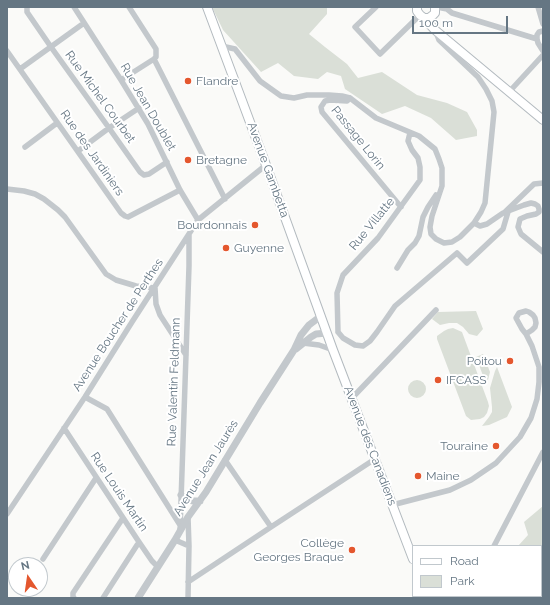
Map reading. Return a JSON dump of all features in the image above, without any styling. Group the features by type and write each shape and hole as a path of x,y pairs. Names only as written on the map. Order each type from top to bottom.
{"main road":[{"name":"Avenue Gambetta","path":"207,7 327,333"},
{"path":"418,11 429,18 435,10"},
{"path":"435,10 435,30"},
{"path":"418,11 435,30 543,120"},
{"name":"Avenue des Canadiens","path":"327,333 412,556"}],"street":[{"name":"Rue Michel Courbet","path":"27,7 27,12 140,172 144,175 150,174 167,162"},
{"name":"Rue Jean Doublet","path":"74,7 139,108 180,190 198,220"},
{"path":"121,80 154,60 156,56 156,49 129,7"},
{"path":"376,7 355,27 380,54 418,11"},
{"path":"538,7 543,24"},
{"path":"435,10 447,9 452,13 537,39"},
{"path":"20,69 84,23"},
{"path":"223,48 226,47 234,49 260,81 281,96 294,98 307,95 329,95 350,98 376,118 419,136 435,149 442,168 442,186 430,227 431,234 436,239 444,243 452,242 460,237 474,223 481,212 484,203 494,112 492,101 478,77 439,40 435,30"},
{"path":"543,31 539,32 537,35 538,43 543,51"},
{"name":"Rue des Jardiniers","path":"7,51 121,214 128,216 180,190"},
{"path":"509,92 543,55"},
{"path":"154,60 224,199"},
{"name":"Passage Lorin","path":"350,98 347,101 325,101 321,107 322,112 400,207"},
{"path":"78,152 139,108"},
{"path":"24,147 57,123"},
{"name":"Rue Villatte","path":"338,332 337,293 343,275 378,238 420,180 418,158 408,142 410,133"},
{"name":"Avenue Boucher de Perthes","path":"7,514 86,397 132,322 198,220 266,165"},
{"path":"327,333 338,332 343,338 355,345 363,346 370,342 395,306 456,253 466,263 503,229 505,213 534,184 543,183"},
{"path":"397,268 419,236 423,217 442,186"},
{"path":"7,189 35,194 58,210 65,217 106,274 116,280 136,286 155,288 156,304 160,315 186,355"},
{"path":"474,223 480,226 487,224 505,213 524,205 531,203 535,204 538,206 541,214 527,216 520,219 518,227 522,234 543,252"},
{"name":"Rue Valentin Feldmann","path":"180,528 189,235"},
{"path":"352,398 436,310"},
{"name":"Avenue Jean Jaurès","path":"138,598 175,540 180,528 200,501 294,350 301,335 309,325 321,316"},
{"name":"Avenue Jean Jaurès","path":"294,350 316,334 327,333"},
{"path":"392,505 450,490 471,480 496,463 520,437 531,418 537,399 539,382 539,367 526,334"},
{"path":"303,343 319,345 333,350"},
{"path":"86,397 107,409 180,528"},
{"name":"Rue Louis Martin","path":"64,428 139,542 152,561 158,566"},
{"path":"495,545 543,452"},
{"path":"188,582 375,459"},
{"path":"225,460 271,527"},
{"path":"44,557 96,478"},
{"path":"181,495 187,500 200,501"},
{"path":"188,517 188,598"},
{"path":"74,598 73,593 123,518"},
{"path":"175,540 189,546"},
{"path":"103,598 139,542"}],"green space":[{"path":"212,7 327,7 327,14 309,34 347,64 358,78 382,72 417,95 447,103 467,112 477,130 477,136 456,140 431,118 405,106 382,114 345,89 341,76 327,72 318,79 294,76 278,63 261,72 223,30"},
{"path":"476,311 483,329 477,336 469,334 457,323 440,325 432,319 438,312"},
{"path":"453,328 462,332 488,402 489,406 487,413 480,419 471,420 466,416 437,339 437,336 444,331"},
{"path":"483,354 490,372 487,381 485,381 476,357"},
{"path":"497,367 512,407 507,417 489,425 482,426 492,412 490,388"},
{"path":"413,380 421,380 426,385 424,396 421,398 413,398 408,393 408,385"},
{"path":"543,506 543,598 474,598 542,597 542,545 519,545 528,535 524,522"}],"place":[{"name":"Flandre","path":"188,81"},
{"name":"Bretagne","path":"188,160"},
{"name":"Bourdonnais","path":"255,225"},
{"name":"Guyenne","path":"226,248"},
{"name":"Poitou","path":"510,361"},
{"name":"IFCASS","path":"438,380"},
{"name":"Touraine","path":"496,446"},
{"name":"Maine","path":"418,476"},
{"name":"Collège Georges Braque","path":"352,550"}]}
